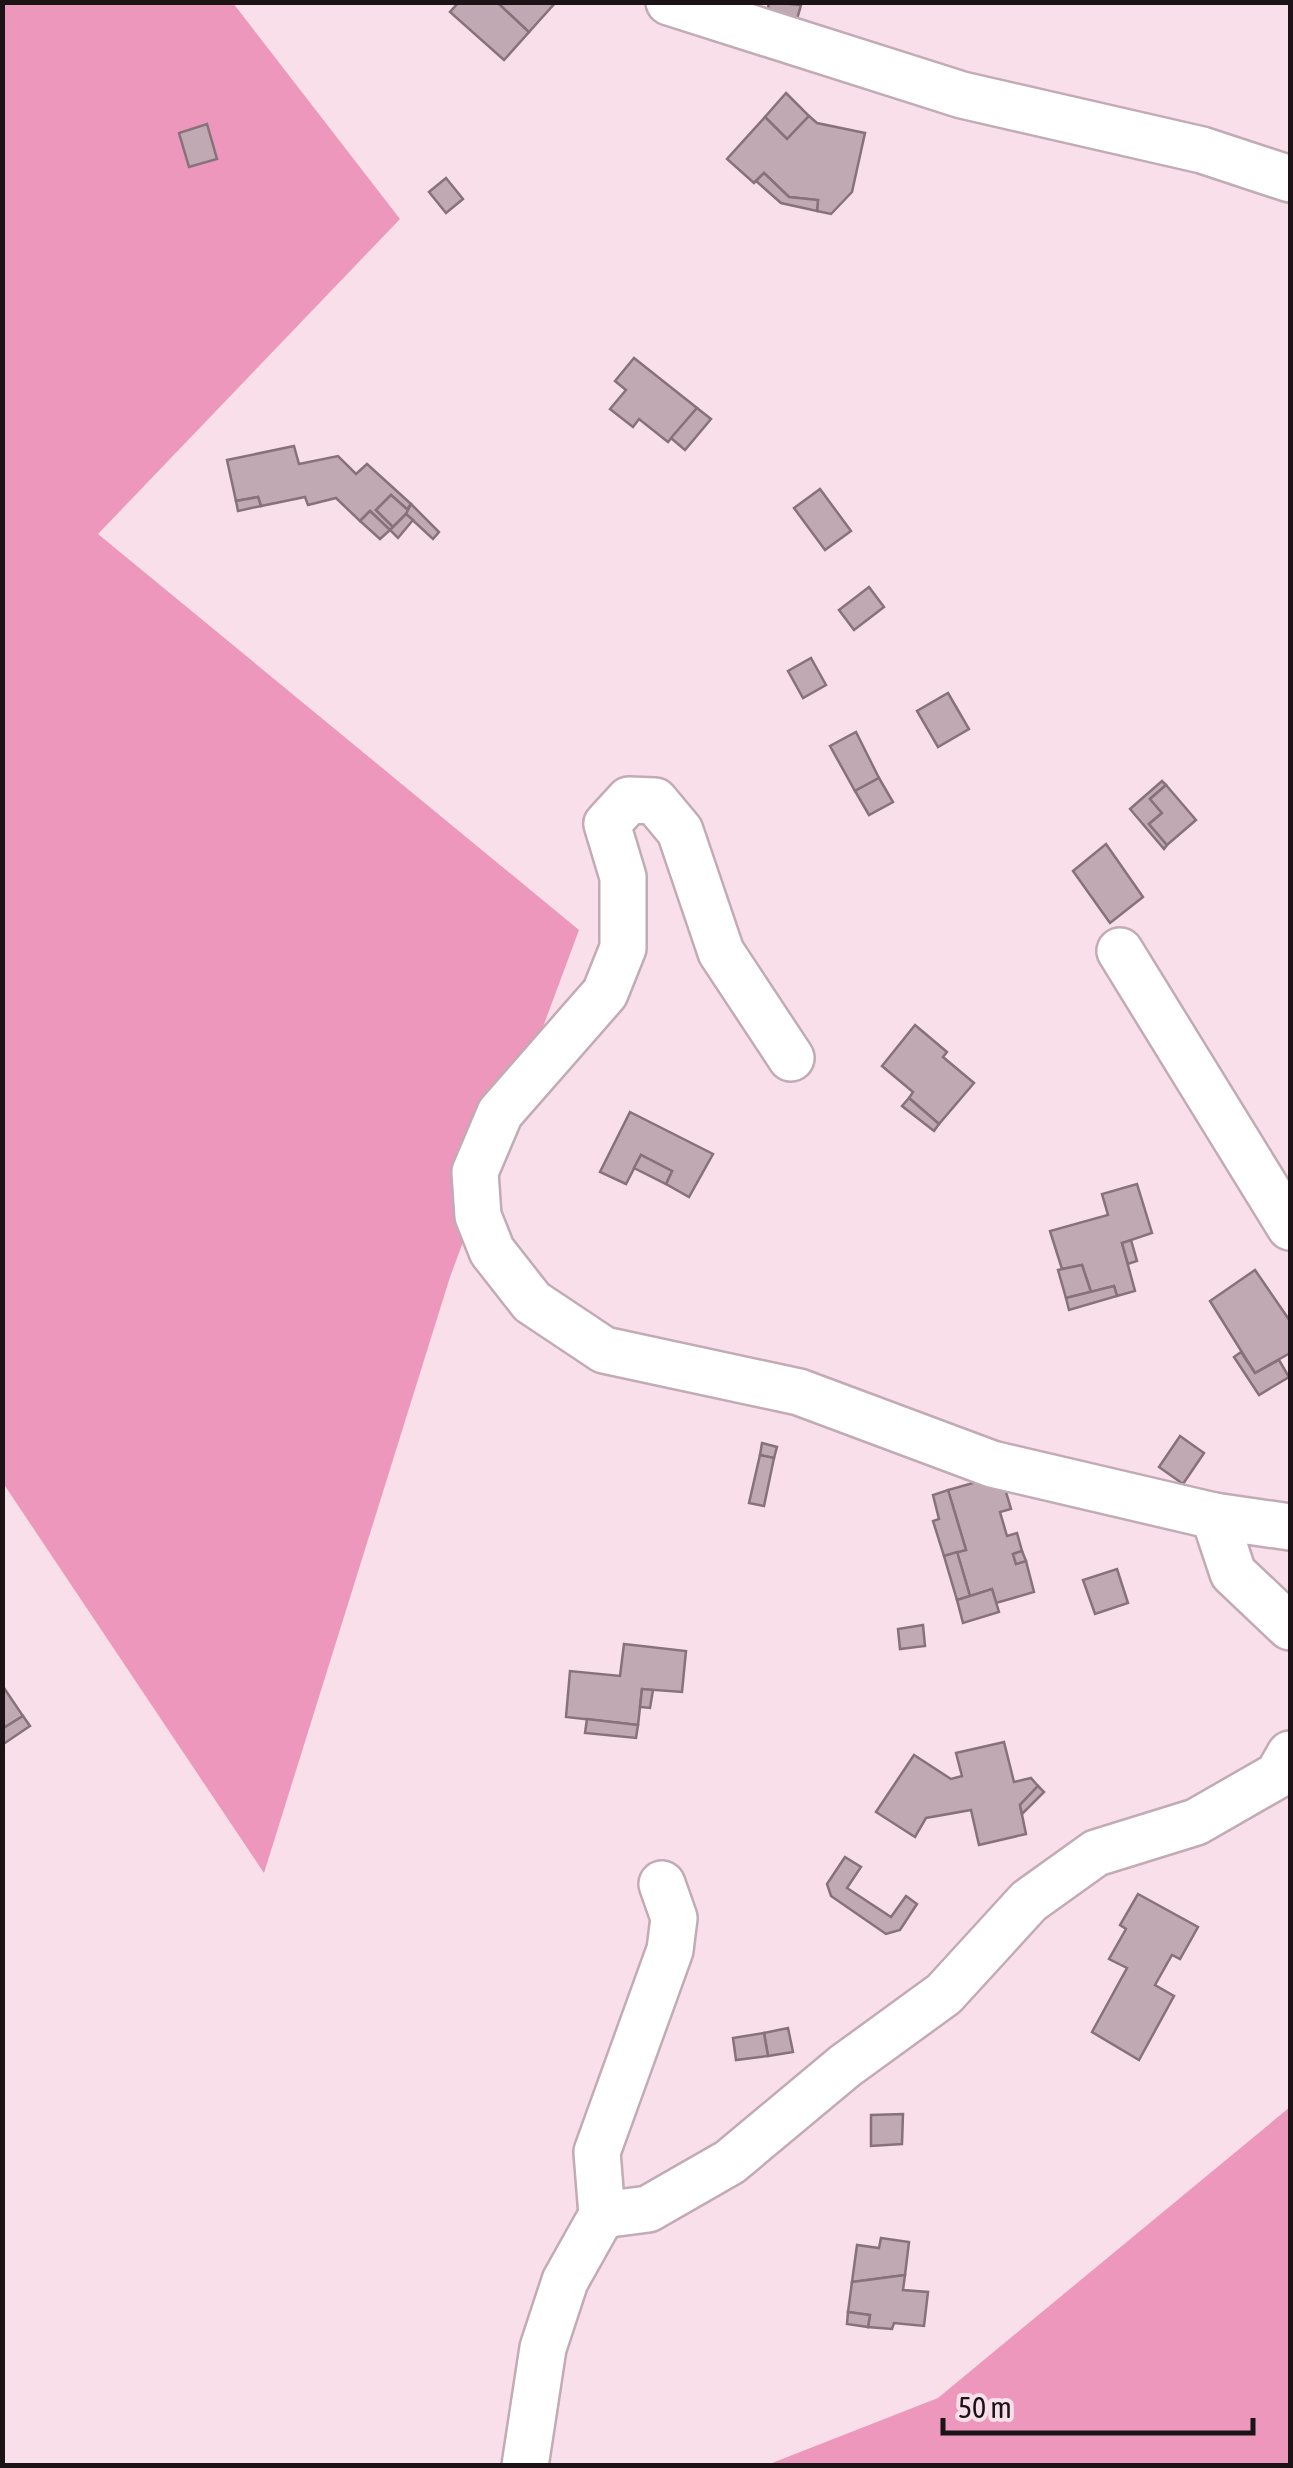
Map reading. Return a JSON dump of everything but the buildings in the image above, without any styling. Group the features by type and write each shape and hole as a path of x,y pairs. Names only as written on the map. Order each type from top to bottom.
{"street":[{"path":"669,2 962,95 1202,150 1290,179"},
{"path":"792,1058 721,952 680,831 655,801 630,800 607,824 623,877 624,948 605,992 500,1113 475,1172 478,1216 492,1251 532,1302 604,1350 799,1392 992,1464 1214,1516 1290,1526"},
{"path":"1120,950 1290,1228"},
{"path":"1214,1516 1233,1573 1290,1627"},
{"path":"602,2214 648,2209 730,2162 845,2066 944,1994 1029,1901 1096,1853 1196,1822 1278,1775 1290,1754"},
{"path":"525,2466 543,2348 565,2280 602,2214 597,2152 670,1950 674,1918 662,1884"}],"shaded area":[{"path":"2,3 233,3 400,219 98,534 579,930 450,1277 264,1873 3,1483"},
{"path":"1290,2107 1290,2465 767,2465 938,2398"}]}
